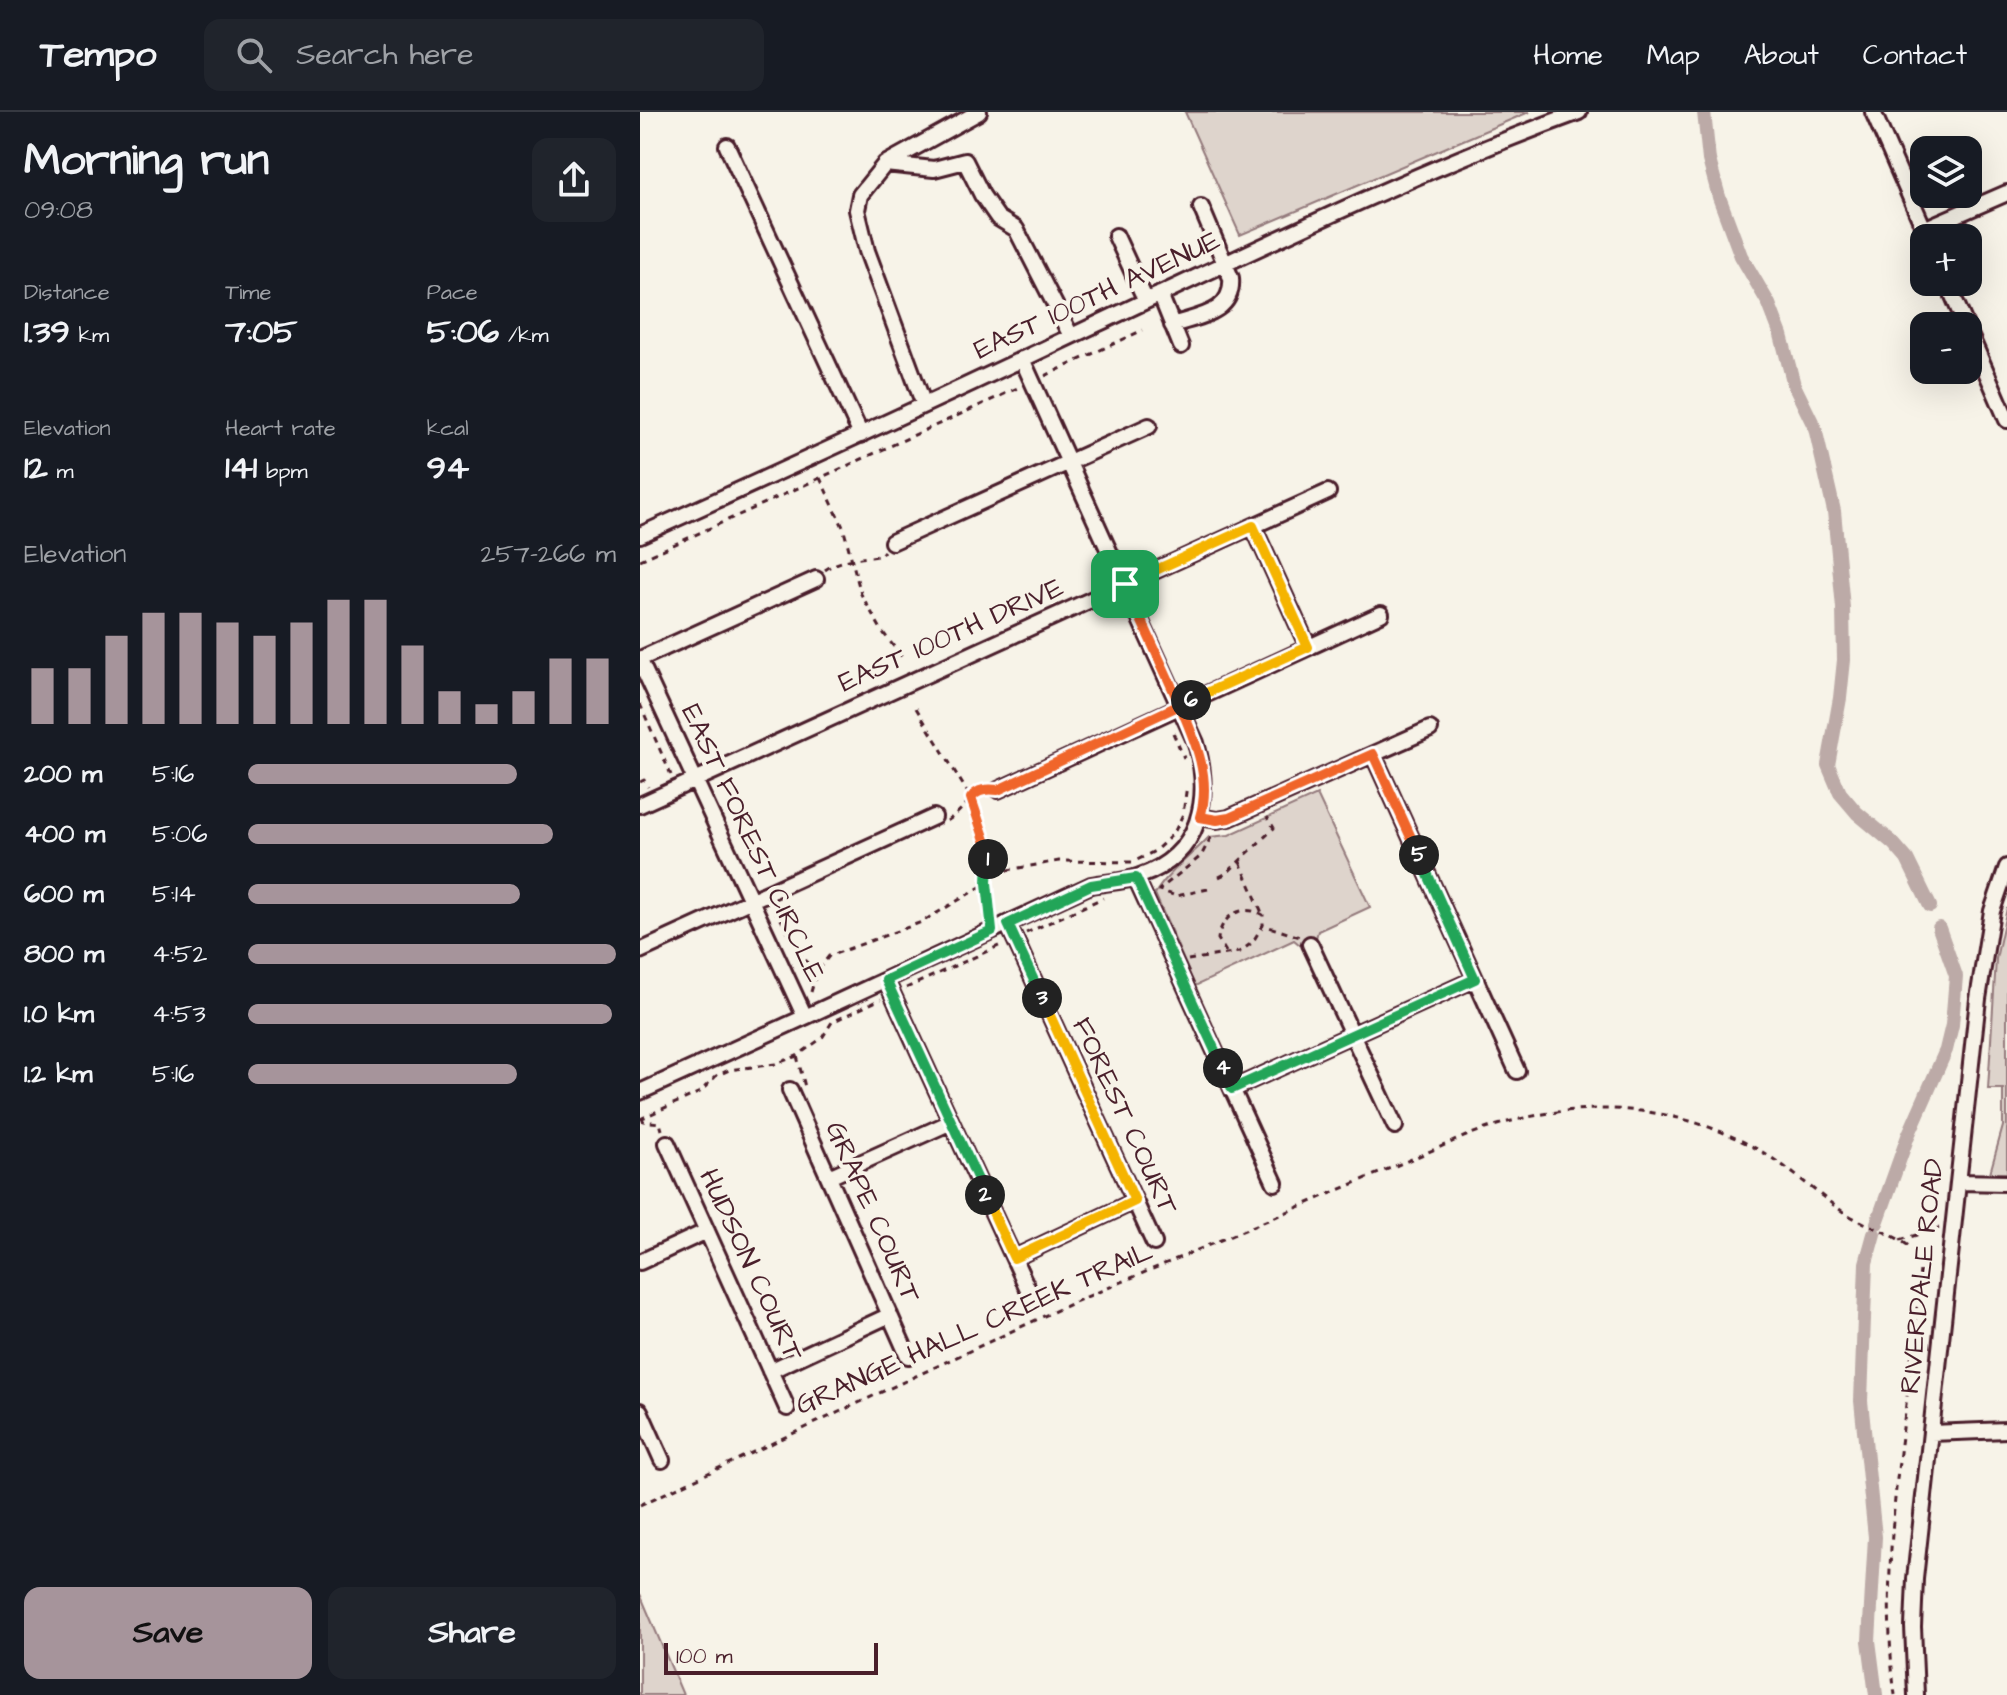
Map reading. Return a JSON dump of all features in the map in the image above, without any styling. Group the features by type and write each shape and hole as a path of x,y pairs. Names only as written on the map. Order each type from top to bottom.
{"street":[{"path":"924,405 864,241 857,210 860,195 885,164 979,112"},
{"name":"EAST 100TH AVENUE","path":"640,535 1224,264 1502,140 1579,112"},
{"path":"1873,112 1922,224"},
{"path":"727,146 861,435"},
{"path":"885,164 934,169 965,161 998,218 1016,229 1071,336"},
{"path":"1946,224 2007,193"},
{"path":"1172,325 1211,312 1224,304 1232,289 1231,278 1201,207"},
{"path":"1116,236 1146,301"},
{"path":"1160,294 1181,346"},
{"path":"1022,359 1180,705 1201,760 1204,795 1194,829 1174,857 1136,878 1275,1183"},
{"path":"1982,362 2007,420"},
{"path":"892,542 1149,426"},
{"name":"EAST 100TH DRIVE","path":"640,805 1328,492"},
{"path":"1253,526 1308,647"},
{"path":"640,660 816,579"},
{"path":"998,790 1381,614"},
{"name":"EAST FOREST CIRCLE","path":"640,660 805,1017 889,987 992,931 1091,885 1136,878"},
{"path":"1200,817 1217,820 1229,818 1430,729"},
{"path":"1373,754 1517,1071"},
{"path":"640,951 934,817"},
{"name":"RIVERDALE ROAD","path":"1916,1695 1913,1627 1915,1579 1931,1433 1986,945 1992,911 2007,867"},
{"name":"FOREST COURT","path":"1008,924 1154,1243"},
{"path":"1310,944 1395,1126"},
{"path":"1232,1089 1475,979"},
{"path":"889,987 1032,1298"},
{"path":"640,1092 805,1017"},
{"name":"GRAPE COURT","path":"790,1090 908,1356"},
{"path":"829,1177 951,1122"},
{"name":"HUDSON COURT","path":"667,1143 787,1408"},
{"path":"1959,1182 2007,1183"},
{"path":"1014,1258 1135,1201"},
{"path":"640,1262 707,1231"},
{"path":"770,1371 890,1315"},
{"path":"640,1411 662,1460"},
{"path":"1931,1433 2007,1430"}],"path":[{"path":"640,560 1143,330"},
{"path":"820,478 843,527 861,594 882,631 904,660"},
{"path":"816,579 829,566 880,556 892,542"},
{"path":"640,704 671,770 672,778 666,782"},
{"path":"916,708 971,798 988,849 987,883 992,931"},
{"path":"1173,733 1188,768"},
{"path":"811,992 817,971 829,956 922,922 1002,871 1059,861 1133,862 1155,851 1174,833 1183,814 1187,777"},
{"path":"640,782 644,780 649,790 658,786"},
{"path":"934,817 945,822 962,812 971,798 986,789 998,790"},
{"path":"1219,877 1240,862 1253,845 1274,828 1268,817 1257,822"},
{"path":"1208,889 1176,896 1159,890 1201,856 1210,839 1216,834 1225,833"},
{"path":"1176,965 1195,957 1239,952 1252,943 1263,925 1263,915 1240,862"},
{"path":"774,909 785,923 803,961 817,971"},
{"path":"1226,952 1218,939 1221,922 1236,912 1255,910 1263,915"},
{"path":"1263,925 1298,935 1310,944"},
{"path":"667,1143 659,1145 657,1141 662,1129 660,1123 641,1118 700,1092 716,1076 729,1070 775,1064 797,1056 822,1038 832,1022 889,987"},
{"name":"GRANGE HALL CREEK TRAIL","path":"640,1505 1070,1304 1466,1136 1524,1116 1584,1108 1611,1108 1642,1110 1711,1128 1764,1153 1798,1175 1840,1209 1900,1240"},
{"path":"1900,1240 1932,1231 1955,1220"},
{"path":"1895,1695 1890,1633 1892,1520 1920,1270 1916,1252 1900,1240"}],"shaded area":[{"path":"1185,112 1529,112 1240,235"},
{"path":"1317,795 1370,907 1318,931 1316,938 1300,945 1294,940 1195,986 1155,894 1172,872 1209,837 1229,835"},
{"path":"2007,908 2007,1173 1990,1173 2003,1126 2003,1089 1988,1089 1996,959"},
{"path":"640,1594 683,1695 640,1695"}],"waterway":[{"path":"1704,112 1709,160 1719,197 1741,256 1769,304 1781,335 1794,385 1815,428 1834,511 1843,608 1844,660 1828,765 1840,793 1907,859 1930,906"},
{"path":"1877,1223 1908,1136 1946,1050 1952,1025 1956,976 1939,928"},
{"path":"1874,1234 1866,1263 1861,1401 1875,1537 1869,1641 1876,1695"}],"route":[{"path":"1125,584 1180,705 998,790 986,789 974,794 971,798 988,849 987,883 992,931 886,980 1014,1258 1135,1201 1008,924 1091,885 1136,878 1232,1089 1475,979 1373,754 1229,818 1217,820 1200,817 1204,795 1201,760 1180,705 1308,647 1253,526 1125,584"}]}
